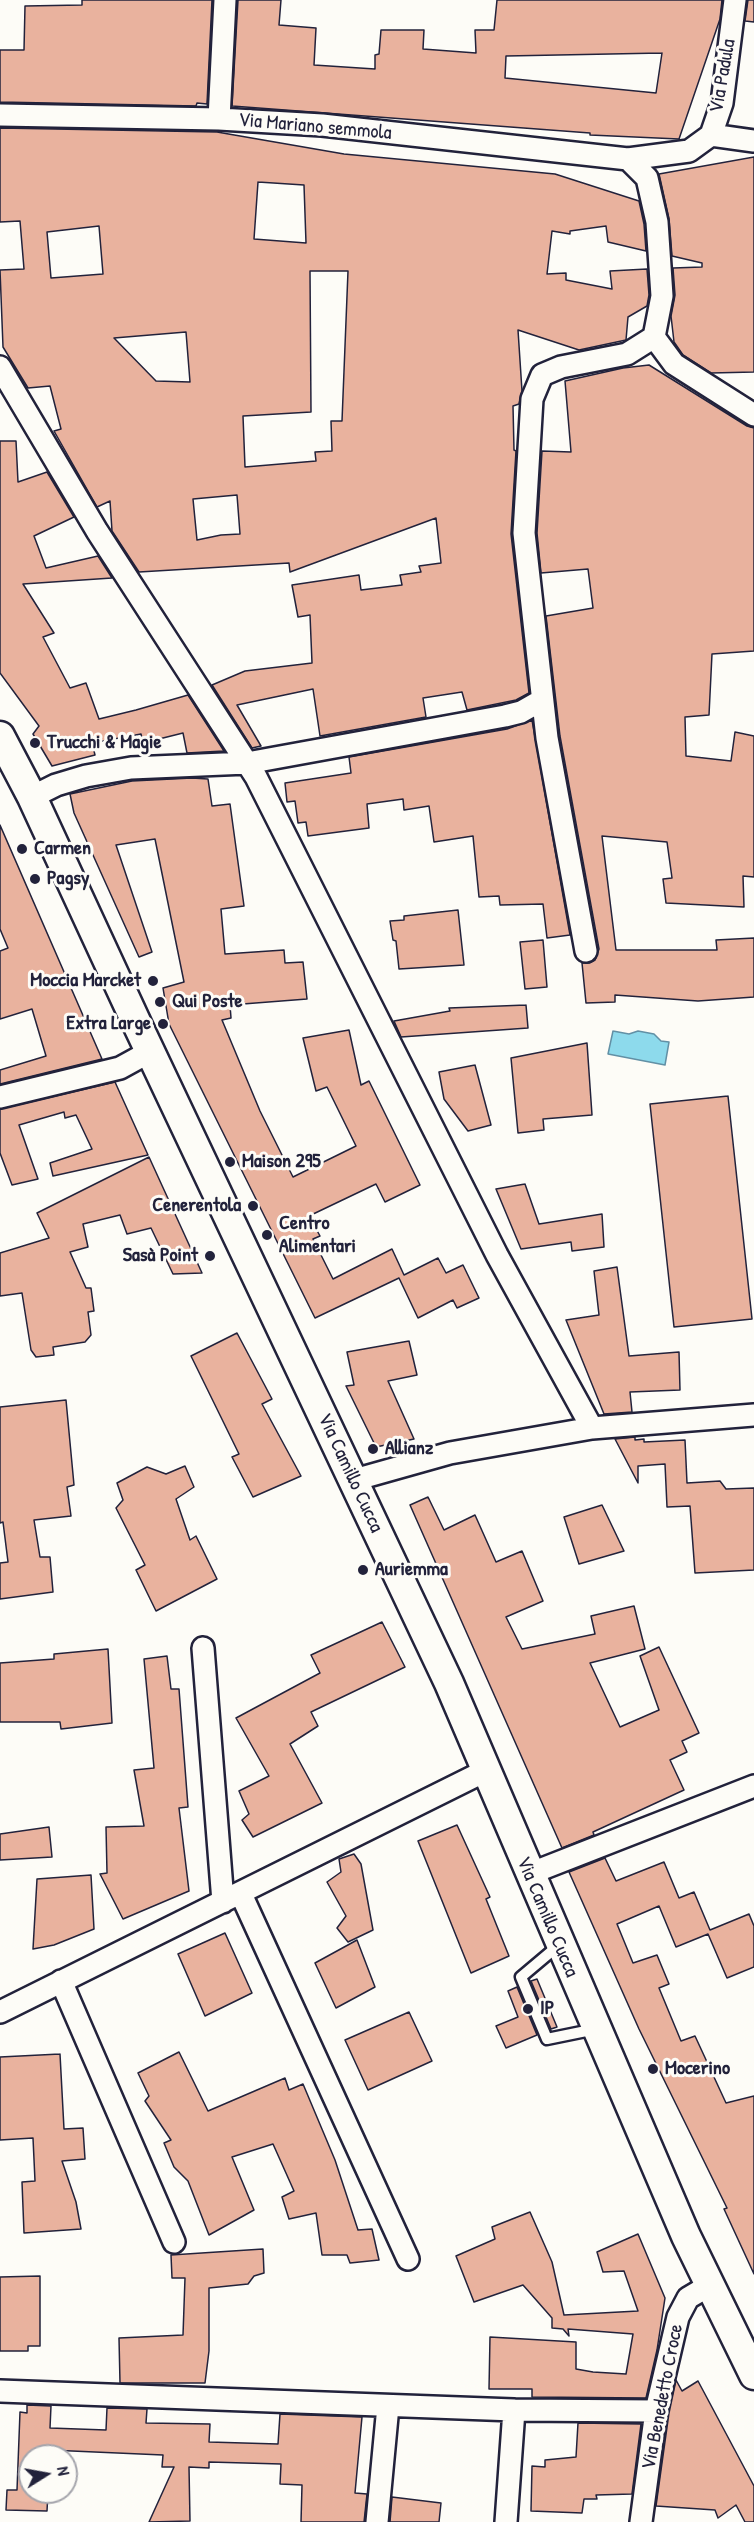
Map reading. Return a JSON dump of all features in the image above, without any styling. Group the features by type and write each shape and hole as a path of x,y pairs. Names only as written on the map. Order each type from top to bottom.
{"street":[{"path":"219,119 225,0"},
{"name":"Via Padula","path":"628,159 689,151 711,135 722,103 735,0"},
{"name":"Via Mariano semmola","path":"0,115 219,119 322,125 628,159"},
{"path":"711,135 754,141"},
{"path":"586,951 565,845 542,700 524,532 532,399 542,375 561,367 627,354 654,337 662,296 657,222 647,178 628,159"},
{"path":"654,337 674,364 754,415"},
{"path":"0,367 97,531 247,764 497,1255 592,1428"},
{"path":"32,797 56,785 130,768 247,764 505,716 521,712 542,700"},
{"name":"Via Camillo Cucca","path":"0,735 32,797 448,1683 596,2029 710,2285 754,2375"},
{"path":"0,1097 120,1068 151,1052"},
{"path":"354,1480 450,1453 592,1428 754,1415"},
{"path":"203,1648 232,1898 408,2259"},
{"path":"0,2012 485,1772"},
{"path":"529,1874 754,1786"},
{"path":"61,1981 174,2242"},
{"name":"Via Benedetto Croce","path":"641,2522 656,2411 678,2317 688,2298 710,2285"},
{"path":"0,2391 514,2410 656,2411"},
{"path":"377,2522 388,2406"},
{"path":"506,2522 514,2410"}],"lane":[{"path":"559,1945 520,1977 547,2039 596,2029"}],"water":[{"path":"613,1031 629,1034 638,1031 654,1034 661,1041 669,1042 665,1065 608,1054"}],"building":[{"path":"82,0 212,0 207,104 197,103 196,106 0,102 0,50 24,50 25,6 82,5"},
{"path":"238,0 281,0 279,25 316,28 314,65 375,69 375,55 379,54 381,30 424,30 423,49 476,53 475,30 494,30 497,0 722,0 720,19 679,139 590,135 590,133 232,106","holes":["662,53 656,93 505,78 506,56"]},
{"path":"748,0 754,0 754,22 745,21"},
{"path":"0,128 217,132 344,154 555,174 639,201 646,251 608,242 606,226 570,231 570,234 552,231 547,274 566,273 566,280 612,289 610,271 647,269 649,295 647,306 628,317 626,340 579,350 518,330 522,391 519,404 513,406 514,450 516,451 511,534 529,693 516,700 467,710 462,692 423,698 426,717 320,736 313,689 237,705 261,746 252,748 212,685 245,671 312,663 310,615 298,617 292,585 359,575 361,590 402,585 400,575 421,572 419,566 441,563 436,518 290,572 289,563 139,572 112,531 110,501 97,507 54,431 61,429 50,386 28,388 3,347 0,270 24,269 20,221 0,222","holes":["258,182 304,185 306,243 254,239","99,226 103,274 51,278 47,232","310,271 348,271 342,421 331,421 332,451 315,452 316,461 245,467 243,416 311,412","186,332 190,382 156,381 114,338","237,495 240,534 197,540 193,499"]},
{"path":"754,157 754,372 711,373 683,355 674,342 671,316 675,295 673,268 702,267 702,263 672,256 669,219 659,174"},
{"path":"649,365 747,426 754,428 754,651 712,654 709,715 685,717 686,756 731,761 735,732 754,736 754,877 743,876 744,907 666,903 663,879 672,878 667,842 602,836 616,950 717,950 716,940 754,938 754,997 698,1001 615,995 615,1002 586,1003 582,963 595,960 599,949 560,736 546,616 593,608 588,569 541,573 537,533 542,451 571,452 565,381 623,368"},
{"path":"0,441 16,441 18,482 47,472 74,517 34,536 46,568 98,556 112,578 23,584 54,633 43,637 70,688 86,683 99,719 188,695 224,751 187,753 183,733 143,743 141,734 92,743 95,755 52,766 33,734 39,726 0,673"},
{"path":"532,720 570,935 547,938 543,904 500,905 499,896 479,897 473,836 434,842 429,806 404,810 403,799 367,804 369,828 308,836 306,822 298,823 295,801 287,802 285,783 351,773 349,757 507,729"},
{"path":"208,779 212,806 230,804 244,906 221,909 225,954 284,950 285,963 303,962 307,999 230,1005 231,1018 222,1020 260,1111 293,1177 356,1146 327,1087 316,1091 303,1038 349,1030 361,1085 369,1081 420,1185 385,1202 376,1184 309,1216 320,1236 313,1239 333,1279 392,1249 404,1275 438,1258 446,1273 463,1265 479,1298 457,1308 453,1300 418,1318 399,1278 315,1318 169,1024 163,988 184,982 155,839 116,845 152,952 139,957 74,813 70,794 132,781"},
{"path":"0,825 102,1059 0,1084 0,1070 46,1056 32,1009 0,1019 0,951 8,948 0,929"},
{"path":"458,910 464,965 399,969 396,941 393,940 390,921 404,920 404,916"},
{"path":"543,940 547,987 525,989 520,942"},
{"path":"526,1005 528,1028 401,1037 394,1021 450,1011 449,1008"},
{"path":"587,1043 592,1115 543,1119 544,1130 518,1133 511,1058"},
{"path":"475,1065 491,1125 468,1131 444,1099 439,1072"},
{"path":"115,1082 148,1155 53,1176 50,1163 92,1149 76,1115 65,1118 64,1112 19,1125 38,1179 12,1185 0,1153 0,1109"},
{"path":"728,1096 752,1319 674,1327 650,1104"},
{"path":"149,1157 202,1273 173,1274 151,1228 127,1234 120,1215 83,1224 88,1247 70,1252 86,1288 91,1288 94,1311 88,1312 91,1335 85,1342 53,1347 54,1355 36,1357 31,1350 22,1293 0,1296 0,1253 49,1238 37,1213"},
{"path":"525,1184 539,1224 602,1214 604,1247 572,1251 571,1242 521,1249 496,1189"},
{"path":"617,1267 629,1356 679,1352 680,1390 630,1392 632,1412 604,1414 566,1320 599,1315 594,1271"},
{"path":"237,1333 272,1399 262,1404 301,1476 253,1497 232,1457 239,1454 191,1356"},
{"path":"409,1341 417,1375 388,1381 414,1439 376,1447 346,1386 354,1385 347,1352"},
{"path":"66,1400 74,1485 67,1487 71,1516 34,1520 40,1557 50,1557 53,1592 0,1599 0,1563 8,1562 3,1522 0,1523 0,1407"},
{"path":"635,1437 635,1440 644,1439 644,1442 685,1440 687,1483 720,1481 726,1489 754,1488 754,1570 695,1573 690,1506 667,1507 665,1464 638,1466 638,1483 615,1439"},
{"path":"185,1466 194,1487 176,1499 190,1540 196,1536 217,1579 156,1611 136,1570 145,1565 116,1508 123,1500 117,1483 147,1467 166,1474"},
{"path":"428,1497 444,1530 475,1515 496,1562 522,1551 543,1601 506,1617 522,1649 595,1634 591,1616 634,1606 645,1649 590,1663 620,1727 659,1710 640,1656 659,1647 699,1733 682,1741 687,1752 670,1760 684,1790 593,1832 594,1835 562,1848 410,1505"},
{"path":"602,1505 624,1551 579,1564 564,1517"},
{"path":"382,1622 405,1667 311,1712 318,1726 290,1744 322,1803 253,1837 242,1820 249,1814 239,1791 269,1776 236,1718 320,1673 311,1655"},
{"path":"108,1649 112,1723 61,1729 60,1722 0,1722 0,1663 54,1659 54,1654"},
{"path":"167,1656 171,1689 179,1689 188,1807 179,1808 189,1891 123,1919 100,1874 107,1873 106,1827 144,1826 134,1770 154,1768 144,1659"},
{"path":"457,1825 490,1897 486,1899 509,1956 471,1973 418,1841"},
{"path":"49,1827 52,1857 0,1860 0,1834"},
{"path":"354,1854 361,1864 373,1930 348,1942 337,1928 346,1916 327,1882 341,1872 339,1859"},
{"path":"605,1858 616,1881 664,1862 679,1898 694,1892 710,1930 749,1914 754,1926 754,1967 727,1978 708,1934 676,1947 659,1906 617,1924 633,1963 657,1955 669,1984 659,1988 681,2041 695,2036 726,2103 754,2096 754,2274 724,2209 727,2208 639,2029 569,1872"},
{"path":"91,1875 94,1929 54,1945 33,1949 37,1879"},
{"path":"225,1933 252,1993 205,2016 178,1954"},
{"path":"357,1940 375,1987 336,2008 315,1963"},
{"path":"537,1979 557,2027 551,2029 531,1981"},
{"path":"517,1987 537,2035 506,2048 496,2026 518,2017 508,1991"},
{"path":"409,2012 432,2061 368,2090 345,2040"},
{"path":"179,2052 208,2111 285,2078 289,2090 303,2084 335,2160 358,2230 372,2229 379,2260 350,2263 347,2255 322,2255 316,2213 289,2219 282,2197 294,2191 273,2144 232,2157 254,2210 209,2235 188,2181 174,2167 164,2143 171,2140 145,2101 149,2096 138,2073"},
{"path":"60,2054 64,2129 83,2128 85,2159 62,2161 76,2202 81,2229 24,2233 22,2182 35,2181 33,2138 0,2140 0,2057"},
{"path":"530,2212 552,2262 564,2315 638,2311 624,2271 603,2272 597,2252 638,2234 665,2298 657,2350 646,2398 532,2397 532,2389 489,2389 490,2337 576,2342 576,2369 626,2374 633,2334 568,2329 569,2336 563,2329 552,2328 552,2318 523,2285 474,2302 456,2256 495,2239 492,2227"},
{"path":"263,2249 264,2273 254,2276 248,2284 209,2288 209,2351 205,2383 120,2383 119,2338 183,2335 185,2278 172,2278 171,2255"},
{"path":"40,2276 40,2346 28,2346 28,2351 0,2351 0,2277"},
{"path":"676,2380 682,2391 698,2381 754,2486 754,2522 745,2522 736,2505 718,2518 715,2510 656,2506"},
{"path":"27,2405 51,2406 50,2428 106,2430 107,2408 147,2409 146,2423 210,2424 209,2442 278,2444 280,2414 362,2417 355,2493 367,2494 364,2522 301,2522 302,2485 280,2484 281,2464 209,2462 209,2468 189,2467 190,2521 149,2522 174,2467 162,2467 163,2455 78,2451 78,2444 19,2444 20,2412 27,2413"},
{"path":"578,2423 641,2424 632,2494 596,2495 597,2499 584,2499 582,2513 531,2511 532,2466 545,2467 545,2460 576,2457"},
{"path":"18,2464 18,2504 47,2504 47,2511 6,2510 7,2490 17,2490"},
{"path":"392,2497 441,2503 439,2522 390,2522"}],"place":[{"name":"Trucchi & Magie","path":"35,743"},
{"name":"Carmen","path":"22,849"},
{"name":"Pagsy","path":"35,879"},
{"name":"Moccia Marcket","path":"153,981"},
{"name":"Qui Poste","path":"160,1002"},
{"name":"Extra Large","path":"163,1024"},
{"name":"Maison 295","path":"230,1162"},
{"name":"Cenerentola","path":"253,1206"},
{"name":"Centro Alimentari","path":"267,1235"},
{"name":"Sasà Point","path":"210,1256"},
{"name":"Allianz","path":"373,1449"},
{"name":"Auriemma","path":"363,1570"},
{"name":"IP","path":"528,2009"},
{"name":"Mocerino","path":"653,2069"}]}
